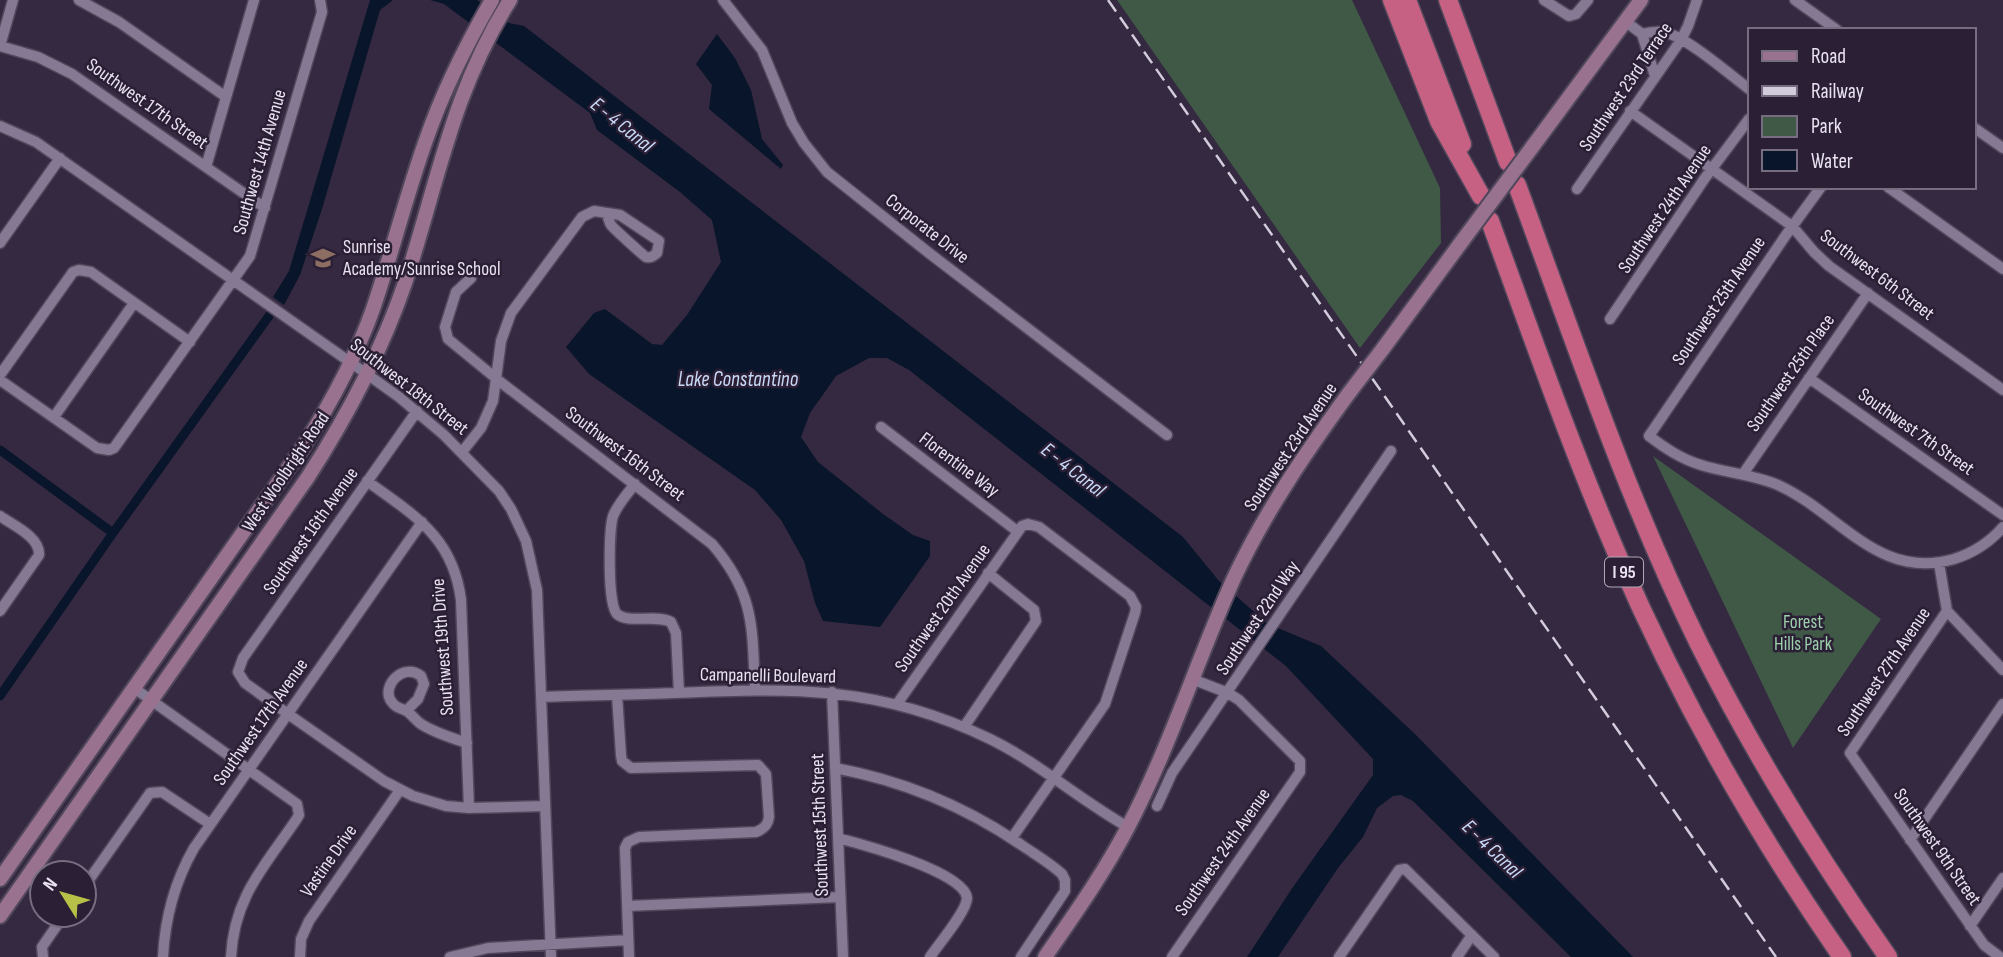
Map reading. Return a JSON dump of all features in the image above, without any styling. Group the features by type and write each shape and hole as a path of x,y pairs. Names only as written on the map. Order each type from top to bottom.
{"highway":[{"path":"1392,0 1439,121 1481,197 1407,0"},
{"path":"1448,0 1508,162"},
{"name":"I 95","path":"1517,185 1629,487 1699,643 1776,785 1888,957"},
{"name":"I 95","path":"1490,221 1594,499 1650,628 1681,692 1730,781 1787,876 1842,957"}],"main road":[{"name":"West Woolbright Road","path":"0,879 303,447 350,362 373,309 431,125 457,65 492,0"},
{"name":"West Woolbright Road","path":"0,916 338,432 368,375 405,281 457,107 481,51 510,0"},
{"name":"Southwest 23rd Avenue","path":"1045,957 1128,827 1158,764 1235,578 1291,477 1349,393 1642,0"}],"street":[{"path":"0,46 13,0"},
{"path":"79,0 119,22 226,97"},
{"path":"206,167 254,0"},
{"name":"Corporate Drive","path":"723,0 762,50 792,123 804,143 828,172 1167,435"},
{"path":"1544,0 1569,16 1576,14 1588,0"},
{"name":"Southwest 23rd Terrace","path":"1577,189 1681,40 1697,0"},
{"path":"1795,0 1834,28"},
{"name":"Southwest 14th Avenue","path":"54,417 97,448 114,448 253,249 321,3"},
{"path":"1625,22 1642,34 1655,76"},
{"path":"1642,34 1651,31 1665,32 1681,40 1748,88"},
{"name":"Southwest 17th Street","path":"0,46 38,57 72,74 265,208"},
{"name":"Southwest 6th Street","path":"1630,111 1793,226 1814,252 2003,390"},
{"name":"Southwest 24th Avenue","path":"1610,319 1748,120"},
{"name":"Southwest 18th Street","path":"0,126 36,142 60,158 368,375 417,411 499,491 518,521 529,548 537,590 551,957"},
{"path":"1975,128 2003,148"},
{"path":"0,243 60,158"},
{"name":"Southwest 25th Avenue","path":"1743,474 1685,459 1649,436 1820,189"},
{"path":"1891,189 2003,269"},
{"path":"462,452 488,415 505,326 519,300 582,216 594,211 620,215 659,241 657,253 652,257 645,257 634,244 612,227 607,214"},
{"path":"134,303 54,417 0,377 74,272 85,270 134,303 190,342"},
{"name":"Southwest 16th Street","path":"471,278 456,292 445,327 452,343 703,535 732,569 741,586 752,623 755,689"},
{"name":"Southwest 25th Place","path":"1743,474 1868,293"},
{"name":"Southwest 7th Street","path":"1810,377 2003,515"},
{"name":"Southwest 16th Avenue","path":"288,714 245,683 238,672 243,658 417,411"},
{"name":"Florentine Way","path":"881,427 1017,531"},
{"name":"Southwest 22nd Way","path":"1157,806 1172,773 1391,451"},
{"path":"1743,474 1789,491 1878,552 1904,562 1939,563 1973,552 2003,527"},
{"name":"Southwest 19th Drive","path":"368,481 422,522 444,546 455,569 459,586 469,808"},
{"path":"635,484 616,511 611,528 612,604 618,615 624,618 660,618 671,622 674,628 679,693"},
{"path":"0,516 33,539 39,549 39,555 0,611"},
{"name":"Southwest 17th Avenue","path":"163,957 166,921 177,880 194,848 422,522"},
{"path":"1012,838 1105,704 1136,607 1130,596 1039,527 1028,524 1017,531"},
{"name":"Southwest 20th Avenue","path":"897,704 1017,531"},
{"path":"1939,563 1947,611 2003,670"},
{"path":"964,727 1036,621 1034,610 988,573"},
{"name":"Southwest 27th Avenue","path":"1850,753 1947,611"},
{"path":"1192,680 1228,693"},
{"path":"134,688 297,804 299,815 245,896 234,928 231,957"},
{"name":"Campanelli Boulevard","path":"542,697 755,689 832,692 897,704 964,727 1005,747 1128,827"},
{"name":"Southwest 15th Street","path":"832,692 843,957"},
{"name":"Southwest 24th Avenue","path":"1172,957 1302,766 1245,705 1228,693"},
{"path":"617,695 621,755 626,765 631,768 758,765 766,774 769,817 768,823 757,832 633,839 625,848 629,957"},
{"path":"1910,839 2003,704"},
{"path":"406,710 425,727 467,743"},
{"path":"288,714 400,790 433,803 469,808 545,806"},
{"name":"Southwest 9th Street","path":"1850,753 1970,926 1984,945 2000,957"},
{"path":"835,768 886,779 930,794 1012,838 1058,870 1066,886 1062,897 1021,957"},
{"name":"Vastine Drive","path":"300,957 300,945 306,927 400,790"},
{"path":"98,867 150,793 162,792 210,824"},
{"path":"838,838 920,864 960,886 967,897 964,908 930,957"},
{"path":"1339,957 1399,870 1405,869 1494,957"},
{"path":"1970,926 2003,878"},
{"path":"627,906 841,897"},
{"path":"43,957 42,947 54,929"},
{"path":"1457,957 1472,935"},
{"path":"450,957 488,947 628,940"}],"green space":[{"path":"1117,0 1352,0 1440,188 1441,243 1360,348"},
{"name":"Forest Hills Park","path":"1653,456 1881,619 1793,748"}],"water":[{"path":"370,0 393,0 380,10 322,209 300,275 284,305 273,297 289,271"},
{"path":"430,0 477,0 509,23 524,26 1183,537 1219,581 1268,624 1321,646 1416,735 1633,957 1571,957 1413,801 1401,795 1393,796 1377,808 1363,837 1338,868 1278,957 1247,957 1373,775 1373,759 1286,666 909,370 887,358 869,358 836,376 810,413 801,437 818,462 883,514 913,535 930,541 930,556 880,627 823,621 815,603 804,561 781,520 755,490 589,374 566,347 594,313 605,309 652,344 662,345 687,315 721,262 712,220 680,192 597,130 590,113 444,4"},
{"path":"717,34 735,58 751,90 762,139 783,165 781,169 709,109 712,85 696,64"}],"waterway":[{"path":"0,696 269,316"},
{"path":"0,450 113,533"}],"railway":[{"path":"1108,0 1776,957"}],"place":[{"name":"Sunrise Academy/Sunrise School","path":"323,258"}],"water label":[{"name":"E - 4 Canal","path":"622,125"},
{"name":"Lake Constantino","path":"738,379"},
{"name":"E - 4 Canal","path":"1073,470"},
{"name":"E - 4 Canal","path":"1492,849"}]}
